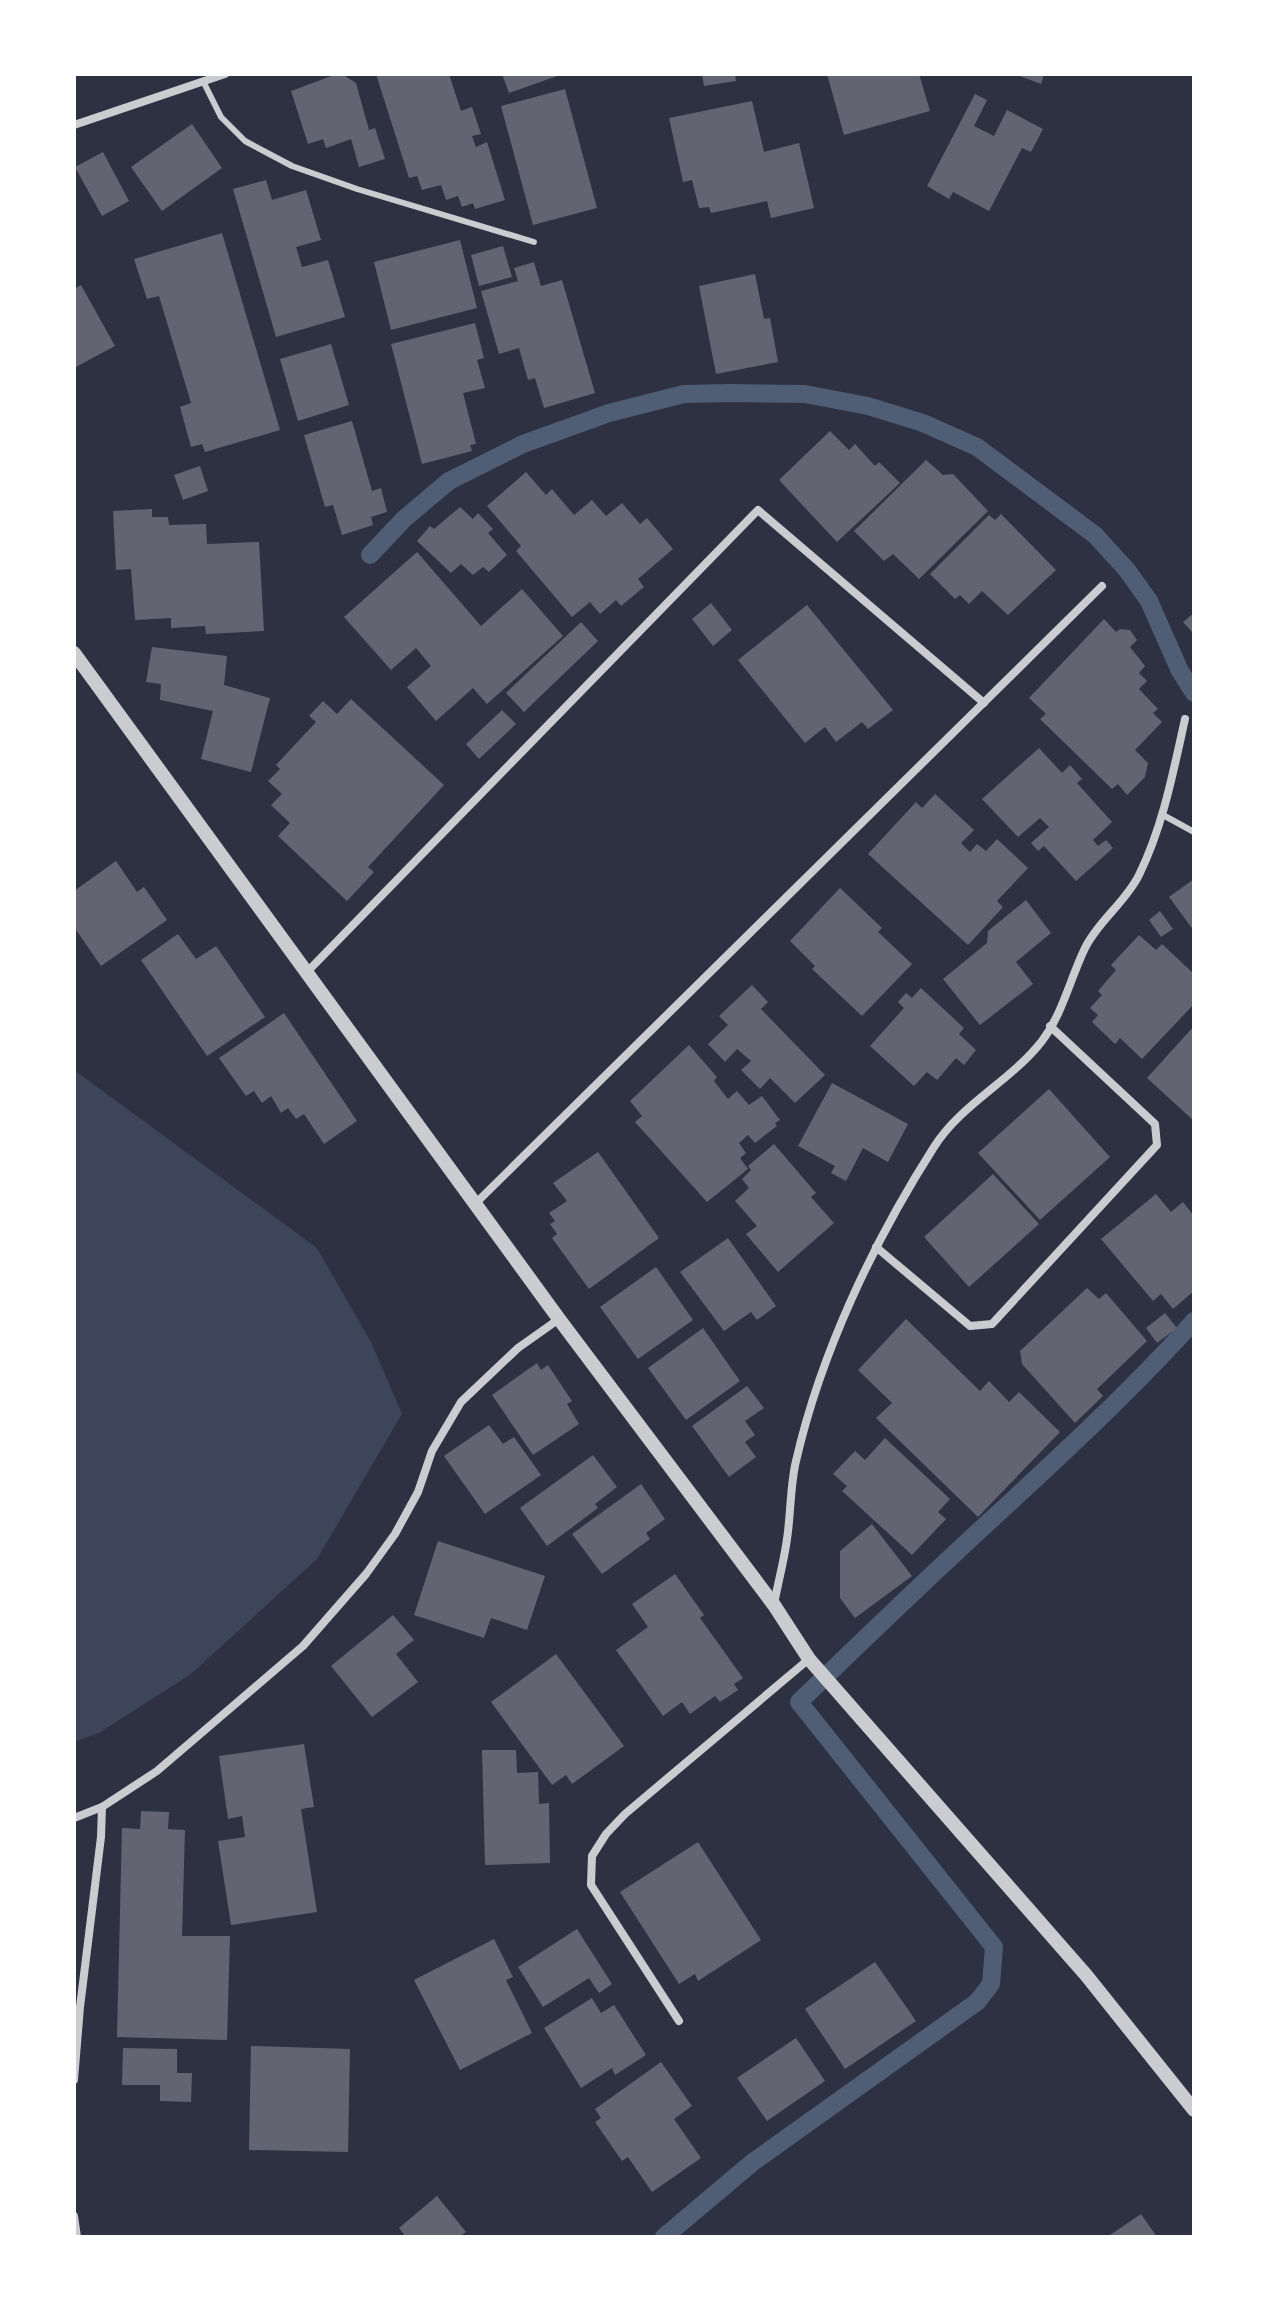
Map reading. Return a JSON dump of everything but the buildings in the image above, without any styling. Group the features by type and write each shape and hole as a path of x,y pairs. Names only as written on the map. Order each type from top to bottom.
{"street":[{"path":"74,125 225,74"},
{"path":"307,972 758,510 984,703"},
{"path":"475,1204 1102,586"},
{"path":"74,653 559,1319 774,1605 809,1659 1086,1975 1194,2110"},
{"path":"774,1605 787,1541 795,1465 810,1408 861,1278 943,1134 1042,1041 1061,1009 1095,928 1115,909 1137,878 1163,815 1185,719"},
{"path":"876,1247 970,1326 992,1324 1157,1145 1155,1124 1050,1026"},
{"path":"74,1818 102,1807 157,1771 303,1646 366,1574 395,1534 418,1492 432,1451 461,1402 518,1348 559,1319"},
{"path":"679,2021 591,1885 592,1856 606,1834 625,1814 809,1659"},
{"path":"74,2080 102,1807"},
{"path":"74,2216 77,2237"}],"lane":[{"path":"203,81 221,117 245,141 292,166 357,189 534,242"},
{"path":"1163,815 1194,832"}],"shaded area":[{"path":"74,1070 317,1248 371,1342 402,1414 317,1559 191,1674 99,1733 74,1742"}],"waterway":[{"path":"370,555 404,519 449,481 523,444 609,413 684,394 805,394 868,406 923,423 977,447 1095,535 1127,570 1149,601 1180,671 1194,693"},
{"path":"664,2237 753,2162 977,2002 991,1984 994,1947 799,1702 1090,1428 1194,1321"}]}
